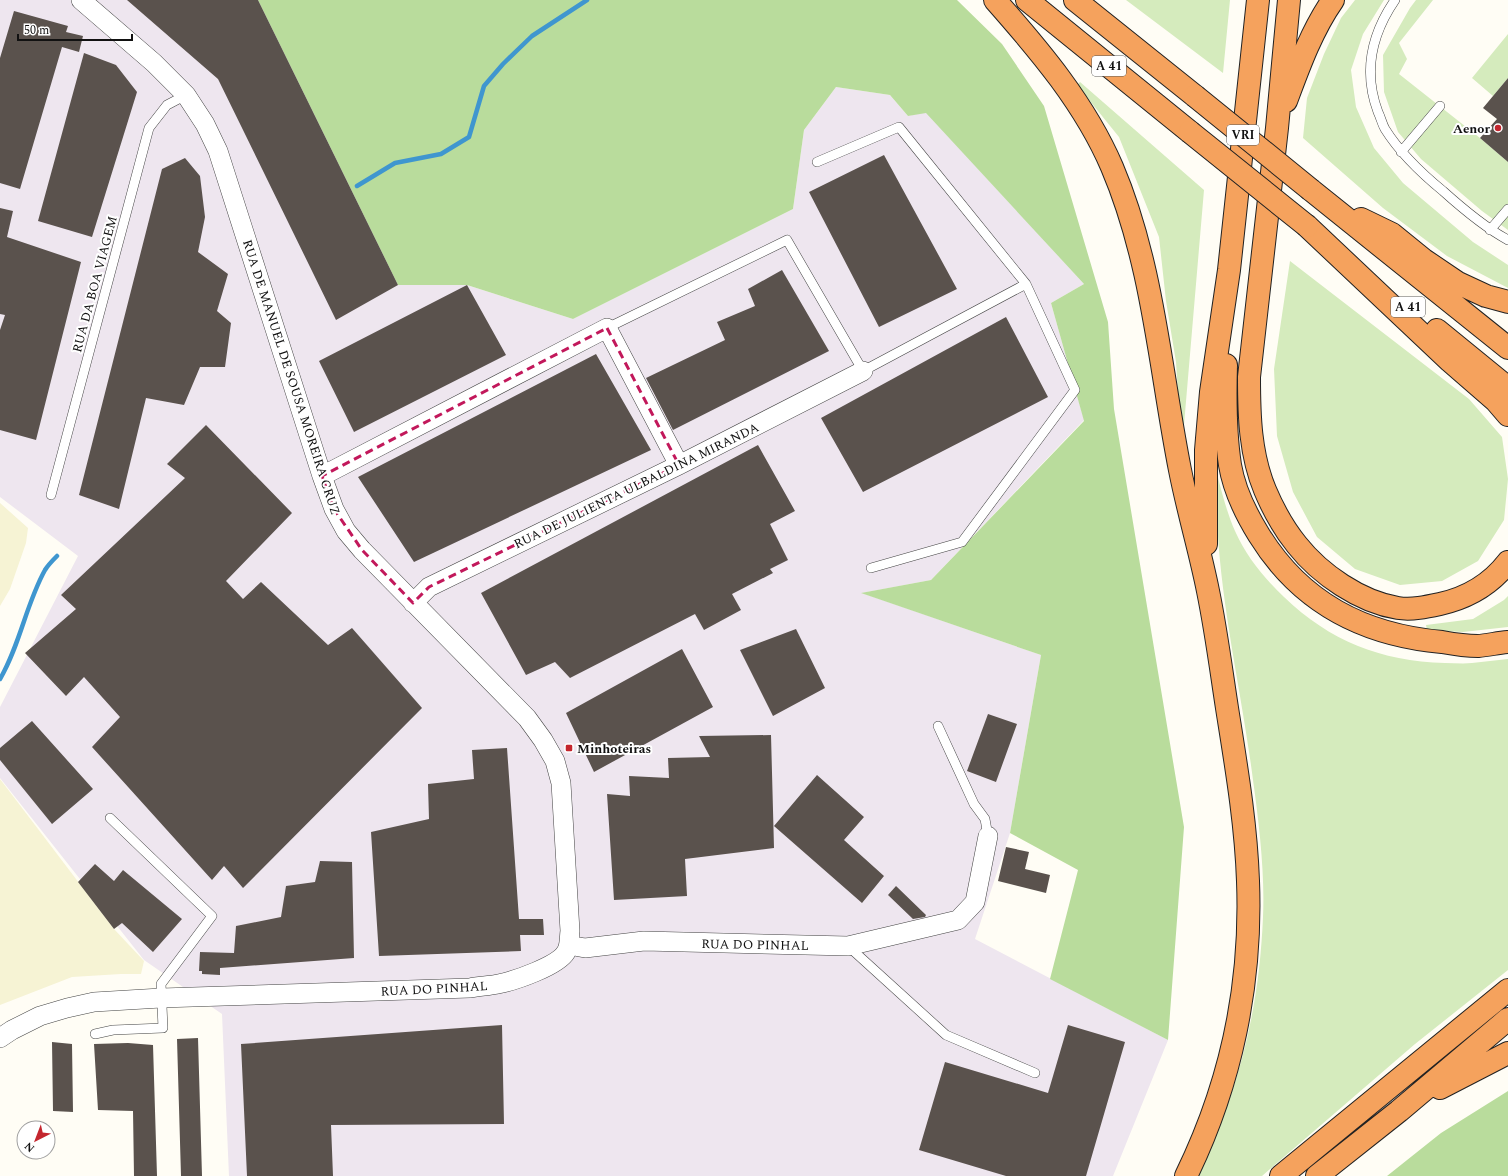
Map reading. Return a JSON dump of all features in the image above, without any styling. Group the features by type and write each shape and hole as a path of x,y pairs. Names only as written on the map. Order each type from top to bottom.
{"highway":[{"path":"995,0 1047,61 1082,111 1103,148 1126,202 1146,280 1180,471 1208,591 1235,758 1243,820 1248,882 1248,936 1240,1007 1228,1068 1208,1127 1186,1176"},
{"name":"A 41","path":"1027,0 1508,388"},
{"name":"A 41","path":"1075,0 1508,348"},
{"name":"VRI","path":"1228,270 1258,0"},
{"path":"1289,0 1277,128 1249,377 1249,418 1255,461 1264,490 1279,518 1297,545 1320,569 1348,589 1374,602 1398,608 1424,607 1452,602 1477,590 1498,574 1508,562"},
{"path":"1277,128 1295,77 1319,22 1333,0"},
{"path":"1317,195 1392,234 1424,260 1458,283 1486,296 1508,302"},
{"path":"1307,226 1450,361 1496,401 1508,415"},
{"path":"1208,591 1206,450 1211,392 1228,270"},
{"path":"1228,270 1226,414 1230,466 1239,496 1253,525 1270,554 1293,579 1329,608 1361,624 1390,634 1424,641 1476,646 1508,642"},
{"path":"1281,1176 1508,990"},
{"path":"1317,1176 1399,1111 1508,1019"},
{"path":"1399,1111 1481,1066 1508,1053"}],"street":[{"name":"RUA DE MANUEL DE SOUSA MOREIRA CRUZ","path":"81,0 154,63 186,95 205,124 218,151 322,476 334,509 346,531 362,550 413,603 528,718 556,761 561,783 570,931 569,945"},
{"path":"322,476 607,328 679,465"},
{"name":"RUA DE JULIENTA ULBALDINA MIRANDA","path":"413,603 429,587 679,465 863,371"},
{"name":"RUA DO PINHAL","path":"0,1038 12,1030 40,1016 94,1002 161,998 470,988 499,984 549,967 559,960 566,952 569,945 584,948 644,941 848,946 958,920 975,902 988,836"}],"lane":[{"path":"1394,0 1384,15 1375,42 1370,71 1373,98 1384,128 1401,152 1424,176 1490,230 1508,240"},
{"name":"RUA DA BOA VIAGEM","path":"51,495 150,128 167,105 186,95"},
{"path":"1401,152 1440,106"},
{"path":"817,162 900,127 1026,284 1075,390 962,542 871,568"},
{"path":"1490,230 1508,209"},
{"path":"607,328 787,240 863,371 1026,284"},
{"path":"938,726 974,804 985,819 988,836"},
{"path":"95,1034 113,1030 162,1028 161,984 212,916 110,818"},
{"path":"848,946 946,1035 1035,1073"}],"highlighted area":[{"path":"607,328 679,465 429,587 413,603 362,550 334,509 322,476"}],"shaded area":[{"path":"0,0 258,0 398,285 467,285 573,319 793,209 804,130 836,87 890,95 908,116 926,112 1084,284 1051,303 1084,420 931,580 862,593 1041,655 1010,833 975,939 1168,1040 1113,1176 229,1176 222,1014 144,960 0,778 0,707 78,556 0,497"},
{"path":"0,503 28,528 26,543 10,589 0,606"},
{"path":"0,779 114,929 144,961 141,974 72,977 0,1005"}],"green space":[{"path":"258,0 957,0 1002,44 1044,106 1108,322 1114,409 1184,827 1168,1040 1050,979 1078,870 1010,833 1041,655 861,593 931,580 1084,421 1051,303 1084,284 926,113 908,116 890,95 836,87 804,130 793,209 573,319 467,285 398,285"},
{"path":"1126,0 1230,0 1223,73"},
{"path":"1355,0 1384,0 1363,34 1351,70 1356,107 1374,148 1403,183 1473,242 1508,265 1508,288 1447,256 1383,208 1303,138 1307,98 1324,54 1341,18"},
{"path":"1416,0 1433,0 1399,43 1407,59 1399,74 1508,162 1508,230 1482,211 1421,159 1398,132 1384,92 1383,55"},
{"path":"1508,34 1508,78 1493,96 1472,78"},
{"path":"1080,82 1204,190 1184,425 1180,424 1176,362 1166,301 1159,237 1119,137 1077,85"},
{"path":"1290,261 1469,399 1502,437 1508,479 1504,520 1478,561 1442,581 1400,585 1355,569 1317,537 1293,492 1277,436 1274,369"},
{"path":"1217,474 1232,524 1239,540 1250,558 1269,582 1284,597 1319,626 1357,646 1399,658 1445,663 1476,663 1508,659 1508,970 1415,1044 1262,1176 1197,1176 1224,1113 1244,1050 1257,985 1263,917 1261,848 1257,814 1248,742 1223,589 1219,551"},
{"path":"1508,596 1508,627 1463,632 1427,630 1426,625 1473,619"},
{"path":"1508,1091 1508,1176 1387,1176 1441,1133"}],"building":[{"path":"127,0 258,0 398,285 336,320 218,79"},
{"path":"14,11 68,26 66,32 83,36 79,52 62,47 20,189 0,183 0,58"},
{"path":"84,53 116,65 137,92 92,237 38,221"},
{"name":"Aenor","path":"1508,78 1508,162 1480,138 1497,119 1483,108"},
{"path":"884,155 957,289 879,327 809,192"},
{"path":"185,158 200,176 205,217 198,252 228,274 217,311 231,323 225,367 200,367 184,405 146,398 119,509 79,495 162,169"},
{"path":"0,208 13,211 7,237 81,262 36,440 0,430 0,330 5,315 0,314"},
{"path":"782,270 829,351 673,430 646,378 725,340 717,322 755,306 748,289"},
{"path":"467,285 506,355 354,432 319,361"},
{"path":"1006,317 1048,397 863,492 821,418"},
{"path":"596,354 651,450 414,562 358,477"},
{"path":"206,425 292,513 226,581 243,599 261,582 328,645 352,628 422,708 243,888 224,866 212,880 92,747 120,717 84,677 66,696 25,653 76,609 61,595 185,478 167,464"},
{"path":"758,445 795,511 770,524 788,560 770,569 773,573 732,594 741,610 704,630 695,614 570,678 555,662 526,675 481,593"},
{"path":"796,629 825,688 773,716 740,650"},
{"path":"682,649 713,707 594,772 566,713"},
{"path":"988,714 1017,724 996,782 967,771"},
{"path":"32,721 93,789 52,824 0,760 0,748"},
{"path":"771,735 774,848 685,859 687,896 614,900 607,794 630,796 629,776 669,778 668,758 710,757 699,736"},
{"path":"507,748 519,919 543,919 544,935 520,935 521,951 379,956 371,832 429,819 428,784 474,779 472,750"},
{"path":"817,775 864,817 844,840 884,876 862,903 774,826"},
{"path":"1006,847 1029,852 1025,869 1050,875 1046,893 998,881"},
{"path":"320,861 352,862 354,958 220,968 220,975 202,974 202,971 199,971 200,952 234,953 236,926 281,917 286,886 315,882"},
{"path":"95,864 114,881 123,870 182,919 153,952 122,923 114,929 78,882"},
{"path":"896,886 926,915 925,917 913,919 888,895"},
{"path":"502,1025 504,1124 331,1125 333,1176 247,1176 241,1044"},
{"path":"1068,1025 1125,1042 1086,1176 1006,1176 919,1150 945,1062 1048,1093"},
{"path":"198,1038 202,1176 181,1176 177,1039"},
{"path":"52,1042 72,1044 73,1112 53,1111"},
{"path":"128,1043 153,1045 157,1176 134,1176 133,1111 98,1110 94,1044"}],"waterway":[{"path":"357,186 395,163 441,154 469,137 484,86 503,64 532,36 587,0"},
{"path":"0,679 13,652 38,583 46,568 57,556"}],"place":[{"name":"Aenor","path":"1498,128"},
{"name":"Minhoteiras","path":"569,748"}]}
